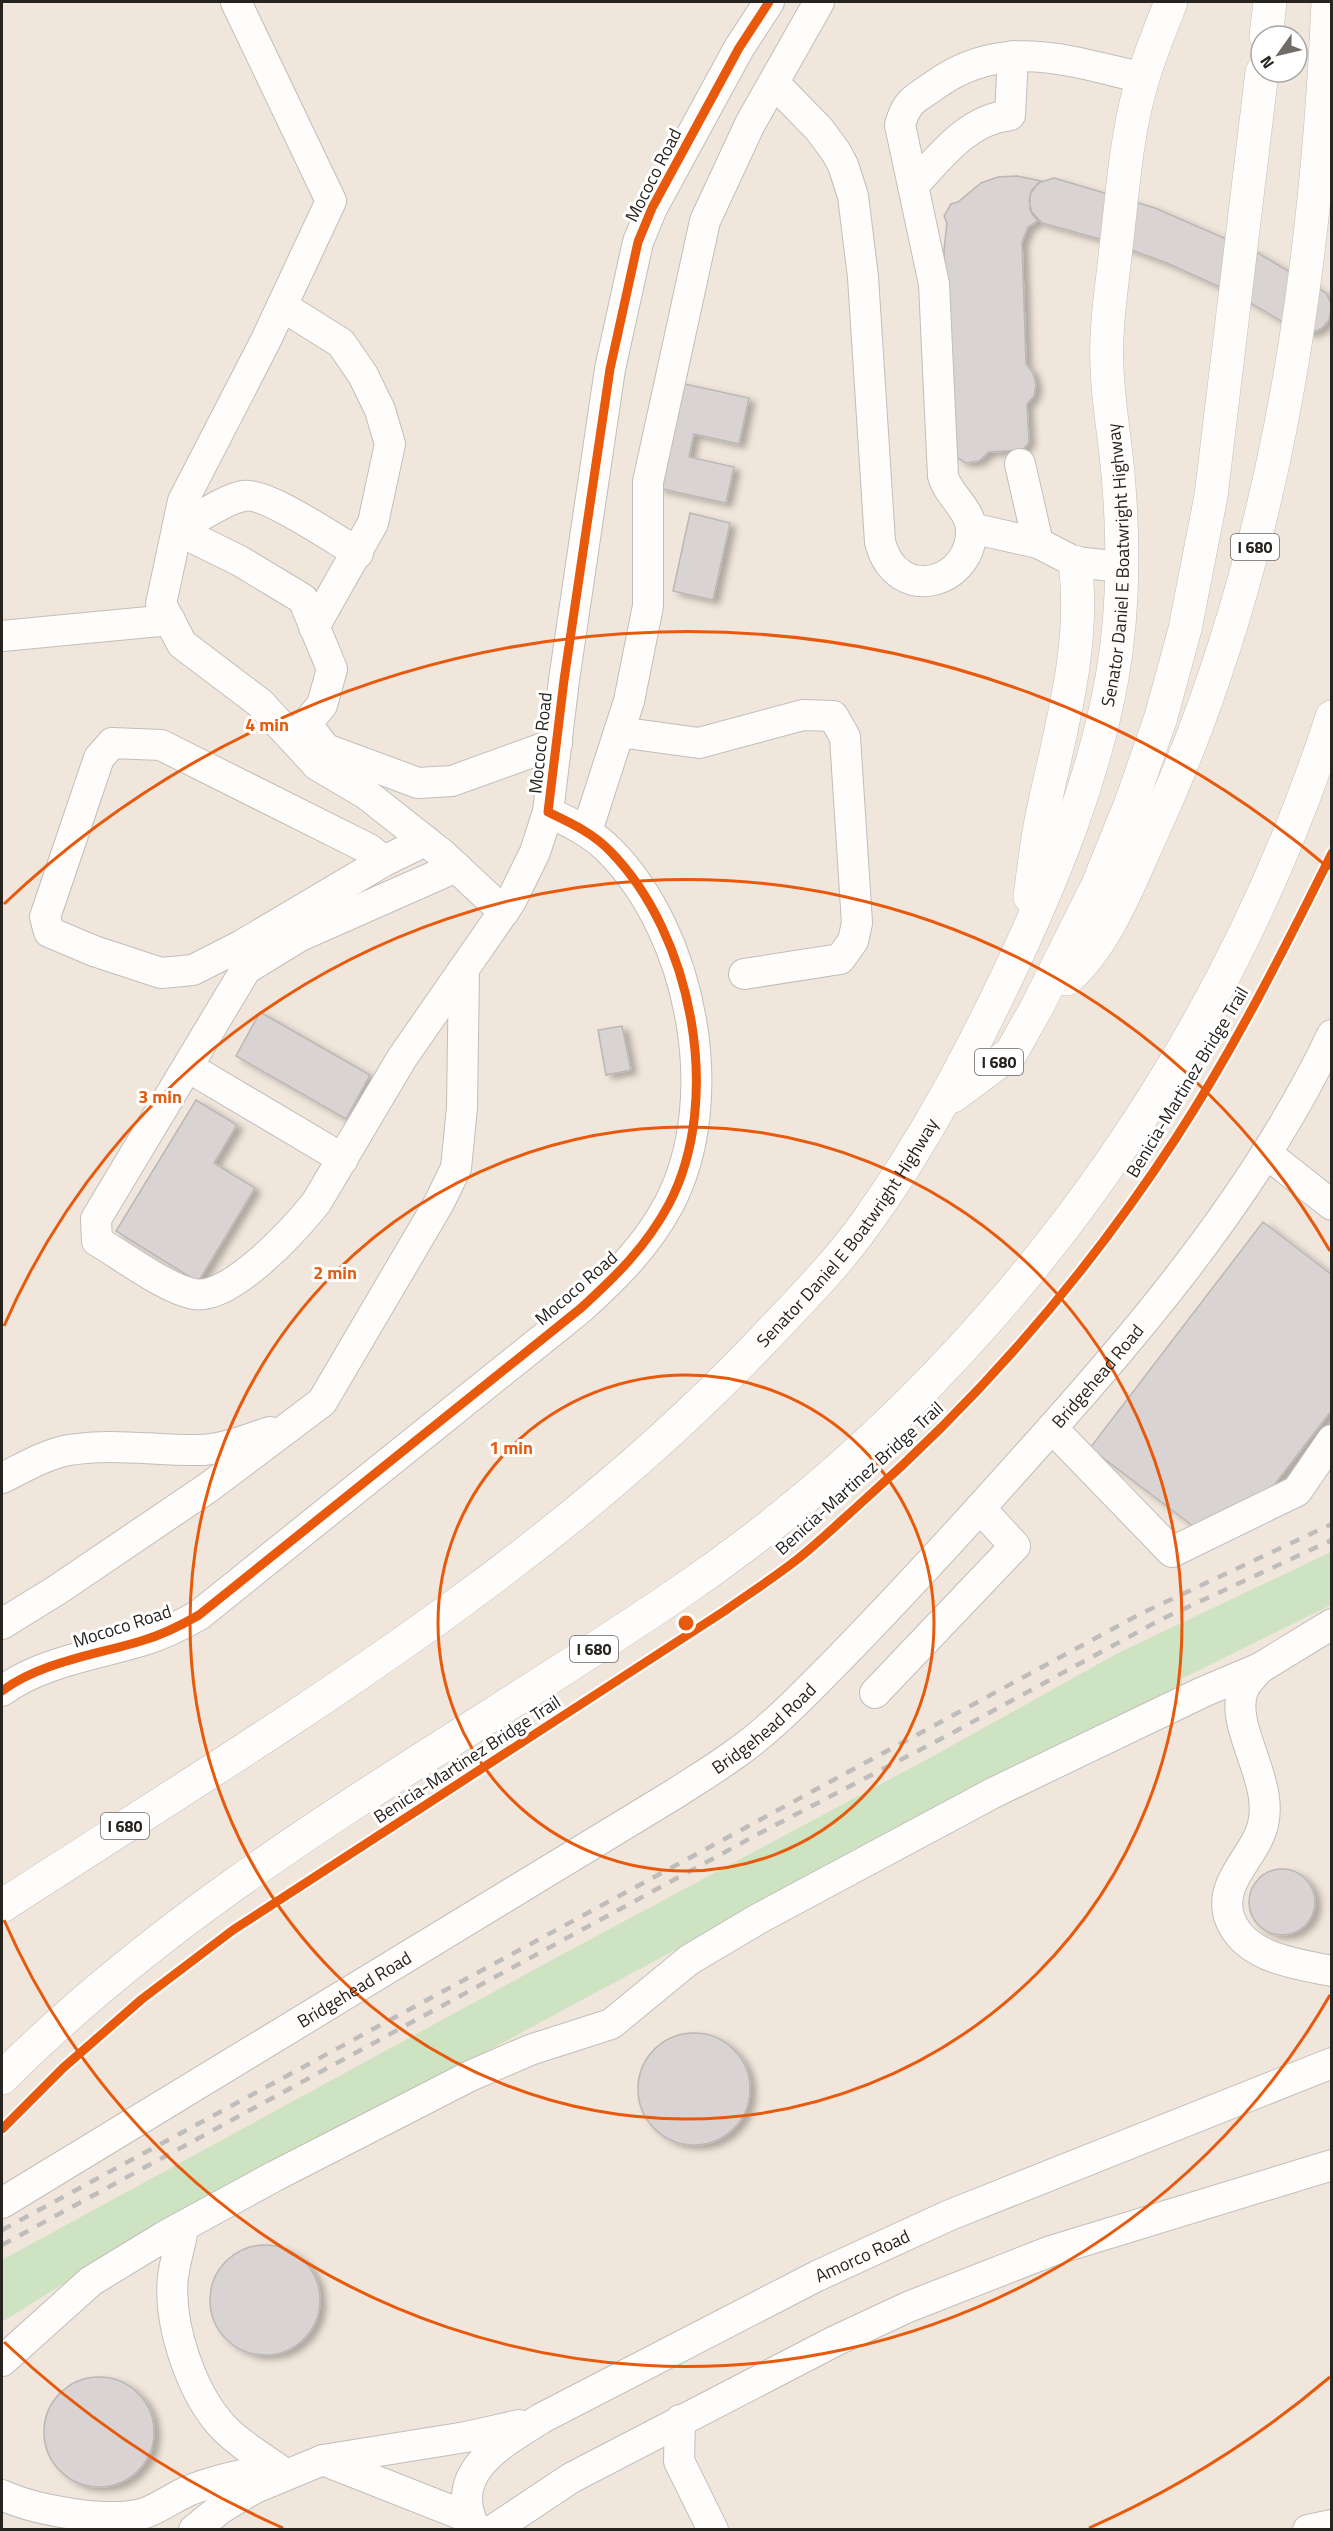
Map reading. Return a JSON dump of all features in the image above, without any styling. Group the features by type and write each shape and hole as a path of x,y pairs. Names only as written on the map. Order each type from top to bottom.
{"highway":[{"name":"Senator Daniel E Boatwright Highway","path":"1037,1007 1083,965 1118,904 1184,760 1236,614 1266,502 1290,373 1316,168 1328,2"},
{"name":"Senator Daniel E Boatwright Highway","path":"2,1906 385,1655 506,1569 629,1468 744,1360 866,1225 945,1102 972,1051 1024,940 1061,852 1098,741 1116,652 1122,567 1118,473 1108,387 1106,342 1127,152 1143,78 1168,9"},
{"name":"Senator Daniel E Boatwright Highway","path":"945,1102 1011,1053 1037,1007 1098,887 1161,717 1185,629 1204,542 1218,450 1261,84"},
{"path":"1024,940 1043,810 1070,692 1076,635 1075,562"},
{"name":"I 680","path":"2,2078 116,1973 197,1910 716,1568 822,1484 921,1391 1012,1292 1068,1222 1120,1148 1169,1072 1214,994 1254,914 1290,831 1332,717"}],"street":[{"path":"236,2 332,201 282,306 183,501 161,604 182,644 260,703 317,765 366,795 425,841 504,912"},
{"name":"Mococo Road","path":"2,1691 38,1672 141,1641 175,1629 200,1615 581,1308 632,1261 669,1204 683,1168 693,1124 697,1083 693,1035 682,978 661,929 625,868 609,849 587,831 548,812 564,680 608,380 638,242 652,208 733,58 769,2"},
{"path":"587,831 629,701 648,606 648,482 705,221 750,124 775,84 819,2"},
{"path":"913,186 954,142 991,117 1010,115 1013,56"},
{"path":"775,84 819,129 836,152 843,165 853,196 864,287 879,532 883,552 894,571 903,577 913,580 933,580 943,577 959,564 968,548 971,528 967,515 950,493 943,476 934,284 900,125 905,107 944,78 992,58 1050,57 1143,78"},
{"path":"282,306 341,344 363,375 380,410 390,444 374,523 314,627"},
{"path":"1020,464 1038,543"},
{"path":"177,530 244,495 264,499 358,553"},
{"path":"971,528 1038,543 1075,562 1122,567"},
{"path":"177,530 240,561 303,600 332,669 322,705 306,724 326,749 418,783 452,781 557,743"},
{"path":"2,636 170,620"},
{"path":"619,732 699,743 803,715 833,716 845,737 857,922 853,941 840,959 744,975"},
{"path":"384,861 369,849 161,745 112,743 99,758 45,917 49,932 94,951 161,973 193,970 242,945 384,861 425,841"},
{"path":"456,867 300,936 246,969 96,1219 97,1241 176,1288 195,1294 213,1294 231,1284 300,1224 316,1203 402,1058 504,912 535,852 548,812"},
{"path":"2,1624 100,1561 295,1424 321,1402 340,1374 439,1203 456,1168 462,1108 464,969"},
{"name":"Bridgehead Road","path":"2,2203 676,1793 737,1753 796,1702 852,1646 980,1508 1052,1428 1156,1305 1227,1212 1266,1153 1332,1035"},
{"path":"188,1066 343,1159"},
{"path":"1266,1153 1332,1205"},
{"path":"2,1478 34,1462 68,1450 108,1446 196,1451 227,1446 295,1424"},
{"path":"1052,1428 1172,1552 1297,1491 1332,1440"},
{"path":"875,1693 1015,1546 980,1508"},
{"path":"4,2360 91,2281 183,2227 470,2076 530,2050 611,2024 689,1960 779,1908 1002,1788 1203,1692 1260,1668 1332,1623"},
{"path":"1260,1668 1244,1688 1240,1705 1242,1721 1258,1766 1264,1802 1263,1823 1260,1836 1232,1881 1228,1893 1230,1919 1243,1938 1254,1948 1299,1964 1332,1971"},
{"name":"Amorco Road","path":"479,2526 466,2504 467,2488 472,2474 508,2439 542,2418 817,2276 950,2215 1332,2063"},
{"path":"323,2460 479,2526 835,2341 958,2286 1051,2251 1332,2166"},
{"path":"183,2227 173,2276 173,2304 178,2336 190,2368 213,2416 247,2448 281,2471"},
{"path":"2,2495 20,2504 48,2510 126,2516 143,2513 206,2485 281,2471 323,2460 500,2431 542,2418"},
{"path":"680,2420 679,2461 713,2529"},
{"path":"194,2529 281,2471"},
{"path":"1309,2529 1332,2525"}],"shaded area":[{"path":"2,2 1331,2 1331,2529 2,2529"}],"green space":[{"path":"1331,1552 1331,1605 1181,1679 1183,1686 1085,1731 109,2255 2,2322 2,2260 563,1954 937,1754 1118,1653"}],"building":[{"path":"1017,176 1041,181 1032,190 1029,200 1032,214 1038,221 1028,227 1022,242 1026,364 1033,373 1036,385 1034,396 1027,404 1029,442 1023,450 989,452 979,461 966,463 958,458 951,447 944,250 947,223 944,216 951,204 958,202 981,183 998,177"},
{"path":"1054,178 1155,208 1256,252 1326,293 1332,305 1329,320 1322,328 1312,333 1295,329 1235,294 1167,263 1107,241 1042,223 1030,210 1030,195 1038,183"},
{"path":"680,383 749,398 739,444 694,434 689,457 734,467 726,503 658,488"},
{"path":"690,513 730,523 713,600 673,591"},
{"path":"260,1012 370,1075 346,1119 236,1056"},
{"path":"622,1026 631,1070 606,1075 598,1030"},
{"path":"196,1100 237,1125 214,1163 255,1188 198,1282 116,1231"},
{"path":"1263,1222 1332,1275 1332,1410 1268,1493 1193,1526 1090,1448"},
{"path":"1282,1869 1295,1872 1305,1879 1312,1889 1315,1902 1312,1915 1305,1925 1295,1932 1282,1935 1269,1932 1259,1925 1252,1915 1249,1902 1252,1889 1259,1879 1269,1872"},
{"path":"694,2033 715,2037 733,2050 746,2068 750,2089 746,2110 733,2128 715,2141 694,2145 673,2141 655,2128 642,2110 638,2089 642,2068 655,2050 673,2037"},
{"path":"265,2245 286,2249 304,2261 316,2279 320,2300 316,2321 304,2339 286,2351 265,2355 244,2351 226,2339 214,2321 210,2300 214,2279 226,2261 244,2249"},
{"path":"99,2377 120,2381 138,2393 150,2411 154,2432 150,2453 138,2471 120,2483 99,2487 78,2483 60,2471 48,2453 44,2432 48,2411 60,2393 78,2381"}],"railway":[{"path":"2,2230 1142,1613 1332,1524"},
{"path":"2,2245 760,1833 954,1732 1160,1620 1332,1540"}],"cycle path":[{"path":"2,1691 17,1681 51,1666 149,1639 199,1615 581,1308 630,1260 669,1204 686,1162 695,1116 696,1068 691,1019 679,971 662,926 638,886 610,851 589,834 548,812 564,680 610,369 638,242 652,208 739,48 769,2"},
{"name":"Benicia-Martinez Bridge Trail","path":"2,2129 63,2068 142,1999 233,1930 762,1585 815,1545 906,1462 991,1376 1031,1331 1070,1285 1142,1188 1198,1104 1239,1033 1332,853"}]}
